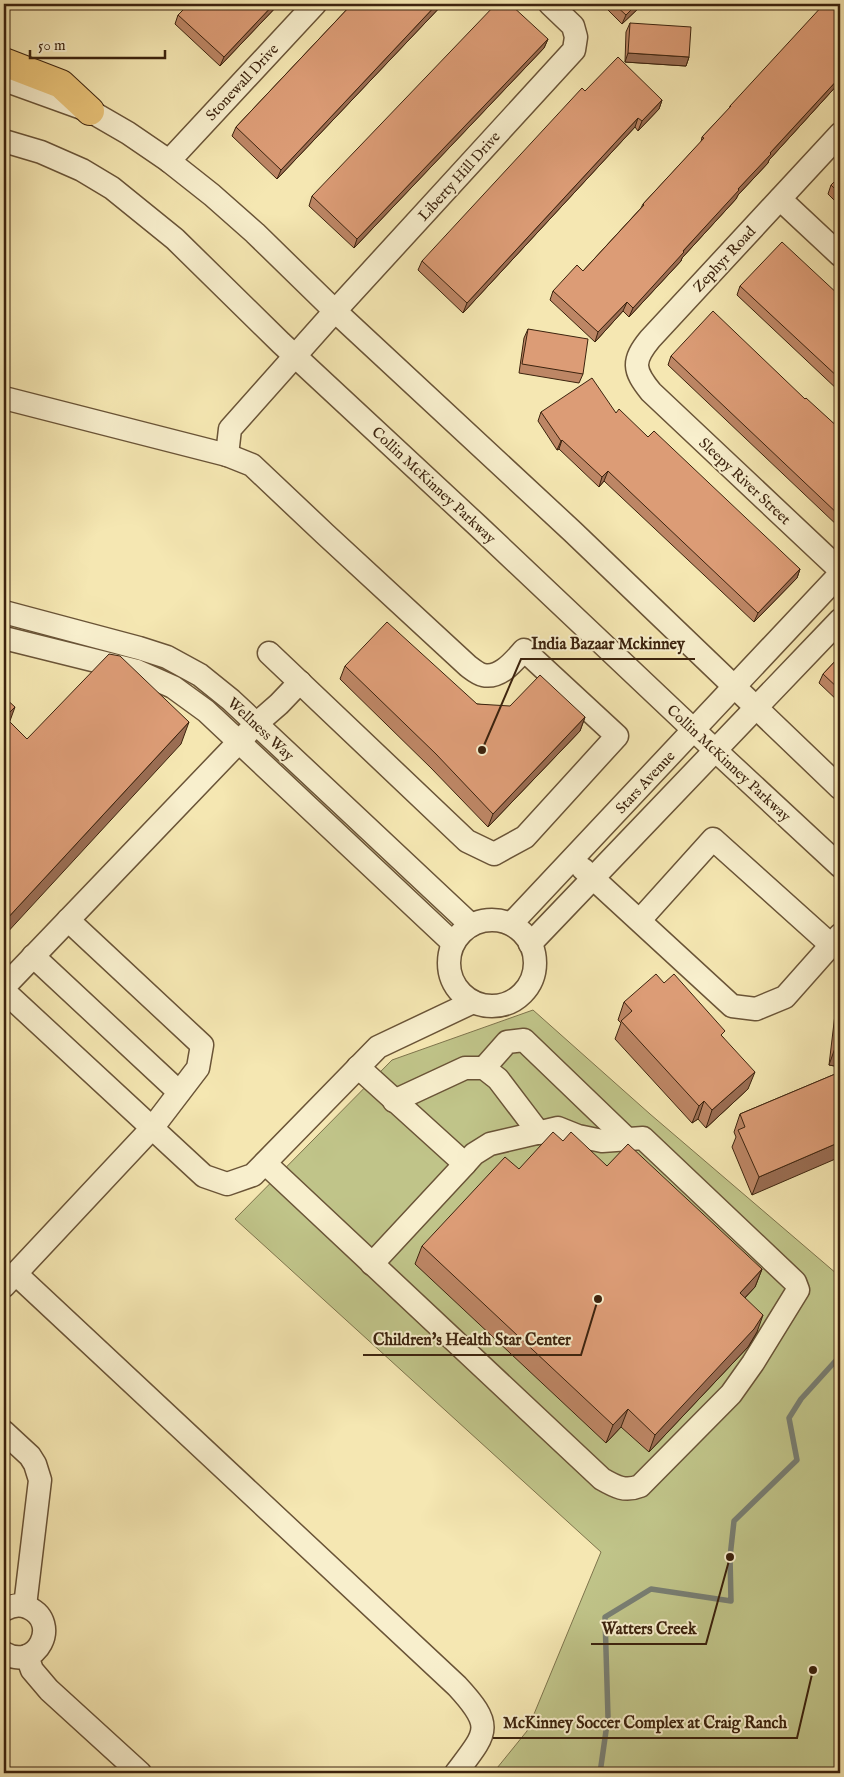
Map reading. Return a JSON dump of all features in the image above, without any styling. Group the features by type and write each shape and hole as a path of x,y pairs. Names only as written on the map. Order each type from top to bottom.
{"main road":[{"path":"4,62 60,84 90,111"}],"street":[{"name":"Stonewall Drive","path":"169,162 315,4"},
{"name":"Liberty Hill Drive","path":"227,455 230,429 335,311 574,50 576,37 573,26 550,4"},
{"path":"4,80 90,111 128,133 212,195 255,233 335,311 573,532 840,788"},
{"name":"Zephyr Road","path":"651,392 640,379 637,364 639,352 840,134"},
{"name":"Collin McKinney Parkway","path":"4,141 41,152 82,170 112,188 175,239 295,356 840,866"},
{"path":"780,199 840,255"},
{"name":"Sleepy River Street","path":"651,392 840,570"},
{"path":"4,398 227,455 252,465 468,666 483,675 493,674 507,668 524,650 617,736 525,837 494,854 467,841 269,654"},
{"name":"Stars Avenue","path":"511,924 840,574"},
{"name":"Wellness Way","path":"4,612 139,648 167,657 200,675 256,724 471,925"},
{"name":"Stars Avenue","path":"530,944 840,620"},
{"path":"42,648 48,624"},
{"name":"Wellness Way","path":"4,638 137,671 173,686 206,711 453,944"},
{"path":"300,682 238,742 33,956 4,989 204,1176 227,1184 253,1175 378,1047 473,1002"},
{"path":"572,859 732,1006 756,1009 785,997 836,940 713,839 640,920"},
{"path":"68,920 202,1046 198,1068 153,1127 10,1280 457,1686 473,1704 482,1719 481,1737 456,1773"},
{"path":"496,920 511,924 521,932 530,944 535,966 533,977 526,990 518,998 504,1004 487,1006 473,1002 461,994 449,973 449,958 453,944 464,930 477,922 496,920"},
{"path":"33,956 179,1092"},
{"path":"484,1068 507,1042 524,1040 628,1140"},
{"path":"358,1067 465,1164"},
{"path":"394,1101 465,1068 484,1068 498,1079 539,1133"},
{"path":"265,1163 372,1264 602,1479 617,1488 630,1490 640,1486 731,1394 753,1363 798,1290 795,1282 643,1138 602,1142 578,1136 558,1128 490,1144 474,1154 372,1264"},
{"path":"4,1432 30,1456 35,1464 40,1480 14,1608 33,1610 39,1615 44,1631 40,1646 27,1656 20,1658 12,1657 4,1653"},
{"path":"27,1656 32,1670 48,1690 140,1773"}],"green space":[{"path":"533,1010 650,1114 837,1274 840,1267 840,1773 493,1773 527,1731 601,1552 235,1219 392,1060"}],"building":[{"path":"189,4 274,4 224,57 178,15"},
{"path":"352,4 437,4 281,170 236,127"},
{"path":"496,4 510,4 548,39 357,239 312,196"},
{"path":"614,4 637,4 626,15"},
{"path":"824,4 840,4 840,77 633,308 627,302 598,332 553,291 577,265 583,271"},
{"path":"630,23 691,27 689,57 628,53"},
{"path":"618,57 662,100 642,121 638,118 467,303 422,261 582,88 585,91"},
{"path":"840,176 840,194 831,185"},
{"path":"782,242 840,296 840,379 740,286"},
{"path":"713,311 805,399 840,429 840,516 671,356"},
{"path":"528,329 588,339 583,374 522,364"},
{"path":"592,378 616,413 619,409 648,437 654,431 800,569 758,613 608,471 602,477 561,441 541,412"},
{"path":"387,622 477,704 510,706 540,675 585,717 493,814 436,754 345,666"},
{"path":"109,654 120,656 189,722 4,922 4,697 15,707 5,717 27,739"},
{"path":"840,656 840,690 823,674"},
{"path":"656,974 664,983 674,974 725,1031 721,1035 755,1072 712,1110 704,1101 699,1106 621,1021 632,1011 624,1002"},
{"path":"840,1005 840,1048 835,1048"},
{"path":"840,1072 840,1142 759,1177 738,1130 745,1127 740,1114"},
{"path":"553,1132 563,1141 571,1132 607,1166 628,1144 762,1269 740,1293 763,1315 754,1329 655,1435 628,1409 613,1425 422,1246 505,1157 519,1169"}],"waterway":[{"path":"600,1773 608,1717 605,1617 651,1589 731,1601 730,1557 734,1521 797,1460 789,1418 801,1399 840,1356"}],"place":[{"name":"India Bazaar Mckinney","path":"482,750"},
{"name":"Children's Health Star Center","path":"598,1299"},
{"name":"Watters Creek","path":"730,1557"},
{"name":"McKinney Soccer Complex at Craig Ranch","path":"813,1670"}]}
